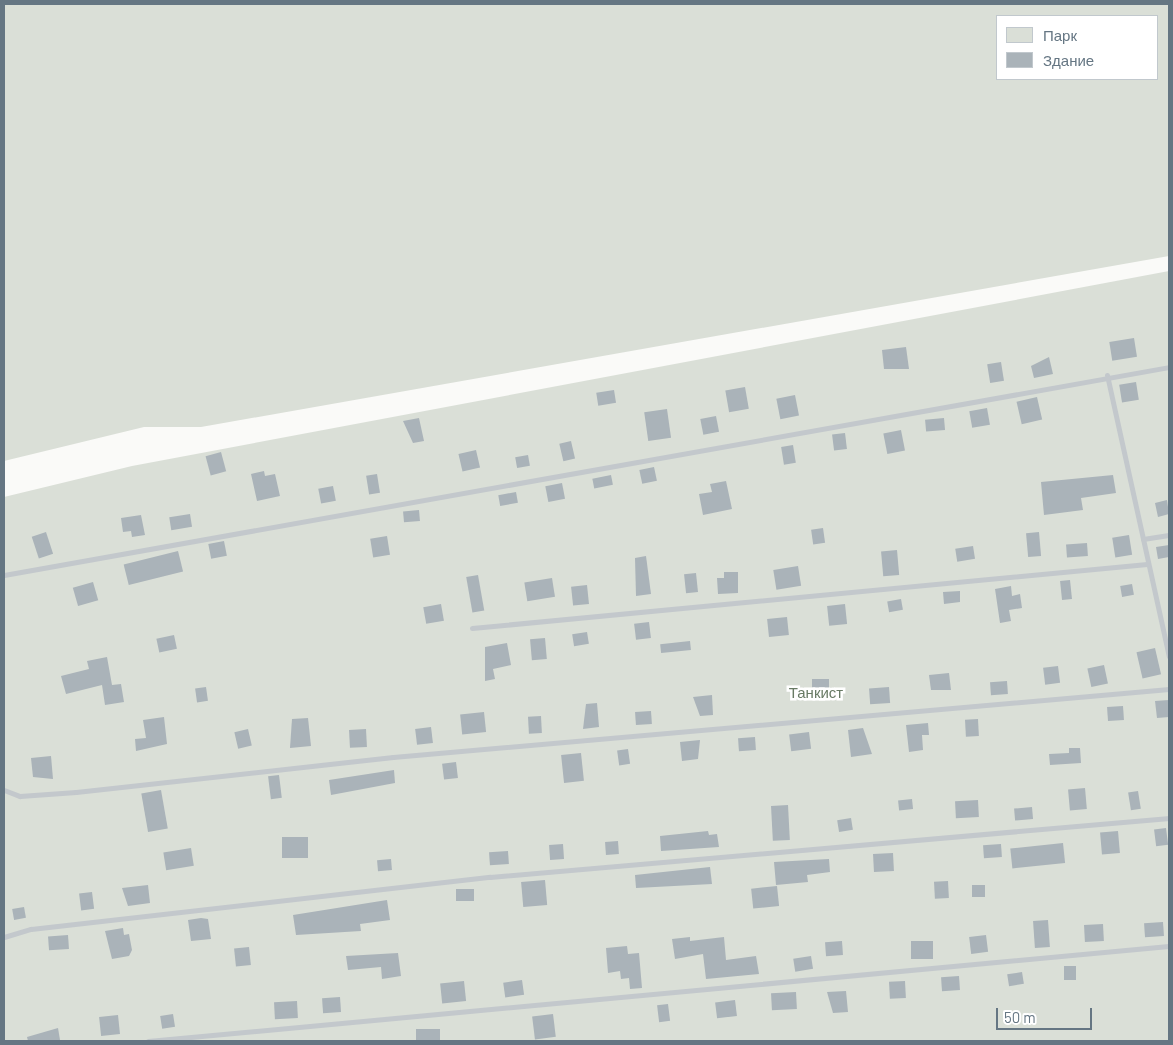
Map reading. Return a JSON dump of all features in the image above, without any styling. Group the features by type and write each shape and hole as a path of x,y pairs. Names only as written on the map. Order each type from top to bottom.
{"lane":[{"path":"4,575 1107,375 1169,367"},
{"path":"1107,375 1147,564 1169,656"},
{"path":"1143,539 1169,535"},
{"path":"472,628 1147,564"},
{"path":"4,790 20,796 76,792 393,757 1169,690"},
{"path":"4,937 31,928 490,876 1169,818"},
{"path":"148,1041 1169,946"}],"green space":[{"path":"4,4 1169,4 1169,256 201,427 144,427 4,461"},
{"name":"Танкист","path":"1169,271 1169,1041 4,1041 4,497 132,466"}],"building":[{"path":"1134,338 1137,357 1112,361 1109,342"},
{"path":"906,347 909,369 884,369 882,350"},
{"path":"1049,357 1053,374 1034,378 1031,366"},
{"path":"1001,362 1004,381 990,383 987,364"},
{"path":"1136,382 1139,400 1122,402 1119,385"},
{"path":"745,387 749,409 729,412 725,390"},
{"path":"614,390 616,403 598,406 596,393"},
{"path":"795,395 799,416 780,419 776,399"},
{"path":"1037,397 1042,419 1022,424 1017,402"},
{"path":"987,408 990,425 972,428 969,411"},
{"path":"667,409 671,438 648,441 644,412"},
{"path":"716,416 719,432 703,435 700,419"},
{"path":"419,418 424,441 413,443 403,421"},
{"path":"944,418 945,430 926,432 925,420"},
{"path":"901,430 905,451 887,454 883,433"},
{"path":"845,433 847,449 834,450 832,435"},
{"path":"571,441 575,459 563,461 559,444"},
{"path":"793,445 796,463 784,465 781,447"},
{"path":"476,450 480,468 463,472 458,454"},
{"path":"221,452 226,471 211,475 206,456"},
{"path":"528,455 530,466 517,468 515,457"},
{"path":"654,467 657,481 642,484 639,470"},
{"path":"264,471 265,476 275,474 280,496 257,501 251,474"},
{"path":"377,474 380,493 369,494 366,476"},
{"path":"611,475 613,485 594,488 592,479"},
{"path":"1113,475 1116,493 1081,498 1083,510 1044,515 1041,482"},
{"path":"726,481 732,509 703,515 699,494 712,492 710,484"},
{"path":"562,483 565,499 548,502 545,486"},
{"path":"333,486 336,501 321,504 318,489"},
{"path":"516,492 518,503 500,506 498,495"},
{"path":"1167,500 1169,514 1158,517 1155,503"},
{"path":"419,510 420,521 404,522 403,511"},
{"path":"190,514 192,527 171,530 169,517"},
{"path":"141,515 145,535 132,537 131,531 123,532 121,518"},
{"path":"823,528 825,543 813,545 811,530"},
{"path":"46,532 53,554 39,559 32,537"},
{"path":"1039,532 1041,556 1028,557 1026,533"},
{"path":"1129,535 1132,555 1115,557 1112,538"},
{"path":"387,536 390,555 373,557 370,539"},
{"path":"224,541 227,556 211,559 208,544"},
{"path":"1087,543 1088,556 1067,557 1066,544"},
{"path":"1169,545 1169,557 1158,559 1156,547"},
{"path":"973,546 975,559 957,562 955,549"},
{"path":"897,550 899,575 883,576 881,551"},
{"path":"178,551 183,571 129,585 124,565"},
{"path":"646,556 651,594 636,596 635,558"},
{"path":"798,566 801,586 776,590 773,570"},
{"path":"724,572 738,572 738,593 718,594 717,578 724,578"},
{"path":"696,573 698,592 686,593 684,574"},
{"path":"478,575 484,610 472,613 466,577"},
{"path":"552,578 555,597 527,601 524,582"},
{"path":"1070,580 1072,599 1062,600 1060,581"},
{"path":"93,582 98,600 78,606 73,588"},
{"path":"1132,584 1134,595 1122,597 1120,586"},
{"path":"587,585 589,604 573,606 571,587"},
{"path":"1011,586 1012,596 1020,594 1022,608 1009,610 1011,621 1000,623 995,589"},
{"path":"960,591 960,602 944,604 943,592"},
{"path":"901,599 903,610 889,612 887,601"},
{"path":"441,604 444,621 426,624 423,607"},
{"path":"845,604 847,624 829,626 827,606"},
{"path":"787,617 789,635 769,637 767,619"},
{"path":"649,622 651,638 636,640 634,624"},
{"path":"587,632 589,644 574,646 572,634"},
{"path":"174,635 177,649 159,652 156,639"},
{"path":"545,638 547,659 532,660 530,639"},
{"path":"690,641 691,650 661,653 660,644"},
{"path":"507,643 511,665 493,669 495,679 485,681 485,647"},
{"path":"1155,648 1161,674 1143,679 1136,652"},
{"path":"107,657 112,685 121,684 124,702 105,705 102,685 66,694 61,676 89,669 87,661"},
{"path":"1104,665 1108,684 1091,687 1087,669"},
{"path":"1058,666 1060,683 1045,685 1043,668"},
{"path":"949,673 951,690 931,690 929,675"},
{"path":"812,679 829,679 829,700 812,700"},
{"path":"1007,681 1008,694 991,695 990,682"},
{"path":"206,687 208,701 197,702 195,689"},
{"path":"889,687 890,703 870,704 869,688"},
{"path":"712,695 713,715 700,716 693,697"},
{"path":"1169,700 1169,717 1157,718 1155,701"},
{"path":"597,703 599,727 583,729 586,704"},
{"path":"1123,706 1124,720 1108,721 1107,707"},
{"path":"651,711 652,724 636,725 635,712"},
{"path":"484,712 486,732 462,734 460,715"},
{"path":"541,716 542,733 529,734 528,717"},
{"path":"164,717 167,744 136,751 135,739 146,738 143,720"},
{"path":"308,718 311,746 290,748 292,719"},
{"path":"978,719 979,736 966,737 965,720"},
{"path":"928,723 929,735 922,735 923,750 909,752 906,725"},
{"path":"431,727 433,743 417,745 415,729"},
{"path":"863,728 872,754 851,757 848,730"},
{"path":"248,729 252,746 238,749 234,732"},
{"path":"366,729 367,747 350,748 349,730"},
{"path":"809,732 811,749 791,751 789,734"},
{"path":"755,737 756,750 739,751 738,738"},
{"path":"700,740 698,759 682,761 680,742"},
{"path":"1069,748 1080,748 1081,763 1050,765 1049,754 1069,753"},
{"path":"628,749 630,764 619,765 617,751"},
{"path":"581,753 584,781 564,783 561,755"},
{"path":"51,756 53,779 33,777 31,758"},
{"path":"456,762 458,778 444,780 442,764"},
{"path":"394,770 395,783 331,795 329,780"},
{"path":"279,775 282,798 271,799 268,776"},
{"path":"1085,788 1087,809 1070,810 1068,789"},
{"path":"161,790 168,828 148,832 141,793"},
{"path":"1138,791 1141,809 1131,810 1128,793"},
{"path":"912,799 913,809 899,810 898,800"},
{"path":"978,800 979,817 956,818 955,801"},
{"path":"788,805 790,840 773,841 771,806"},
{"path":"1032,807 1033,819 1015,821 1014,809"},
{"path":"851,818 853,830 839,832 837,820"},
{"path":"1166,828 1168,845 1156,846 1154,829"},
{"path":"708,831 709,835 717,834 719,847 661,851 660,836"},
{"path":"1118,831 1120,853 1102,854 1100,833"},
{"path":"282,837 308,837 308,858 282,858"},
{"path":"618,841 619,854 606,855 605,842"},
{"path":"1063,843 1065,863 1012,868 1010,849"},
{"path":"563,844 564,859 550,860 549,845"},
{"path":"1001,844 1002,857 984,858 983,845"},
{"path":"191,848 194,866 166,870 163,852"},
{"path":"508,851 509,864 490,865 489,852"},
{"path":"893,853 894,871 874,872 873,854"},
{"path":"391,859 392,870 378,871 377,860"},
{"path":"829,859 830,872 807,875 808,882 776,885 774,862"},
{"path":"710,867 712,884 636,888 635,875"},
{"path":"545,880 547,905 523,907 521,882"},
{"path":"948,881 949,898 935,899 934,882"},
{"path":"148,885 150,903 128,906 122,888"},
{"path":"972,885 985,885 985,897 972,897"},
{"path":"777,886 779,906 753,909 751,889"},
{"path":"456,889 474,889 474,901 456,901"},
{"path":"92,892 94,909 81,910 79,894"},
{"path":"387,900 390,920 360,924 361,931 296,935 293,915"},
{"path":"24,907 26,918 14,920 12,909"},
{"path":"208,919 211,939 191,941 188,920"},
{"path":"1048,920 1050,947 1035,948 1033,921"},
{"path":"1163,922 1164,936 1145,937 1144,923"},
{"path":"1103,924 1104,941 1085,942 1084,925"},
{"path":"123,928 124,935 129,934 132,950 129,956 112,959 105,931"},
{"path":"68,935 69,949 49,950 48,936"},
{"path":"986,935 988,952 971,954 969,937"},
{"path":"690,937 690,941 724,937 726,960 756,956 759,974 706,979 703,954 675,959 672,939"},
{"path":"842,941 843,955 826,956 825,942"},
{"path":"911,941 933,941 933,959 911,959"},
{"path":"627,946 628,954 639,953 642,988 630,989 629,978 621,979 620,971 608,973 606,948"},
{"path":"249,947 251,965 236,966 234,949"},
{"path":"398,953 401,976 382,979 381,967 348,970 346,956"},
{"path":"811,956 813,969 795,972 793,959"},
{"path":"1064,966 1076,966 1076,980 1064,980"},
{"path":"1022,972 1024,984 1009,986 1007,974"},
{"path":"959,976 960,990 942,991 941,977"},
{"path":"522,980 524,995 505,997 503,983"},
{"path":"464,981 466,1001 442,1003 440,984"},
{"path":"905,981 906,998 890,999 889,982"},
{"path":"846,991 848,1012 833,1013 827,992"},
{"path":"796,992 797,1009 772,1010 771,993"},
{"path":"340,997 341,1012 323,1013 322,998"},
{"path":"735,1000 737,1016 717,1018 715,1002"},
{"path":"297,1001 298,1018 275,1019 274,1002"},
{"path":"668,1004 670,1021 659,1022 657,1005"},
{"path":"173,1014 175,1027 162,1029 160,1016"},
{"path":"553,1014 556,1037 535,1039 532,1017"},
{"path":"118,1015 120,1034 101,1036 99,1017"},
{"path":"58,1028 60,1040 28,1041 27,1037"},
{"path":"416,1029 440,1029 440,1041 416,1041"}]}
